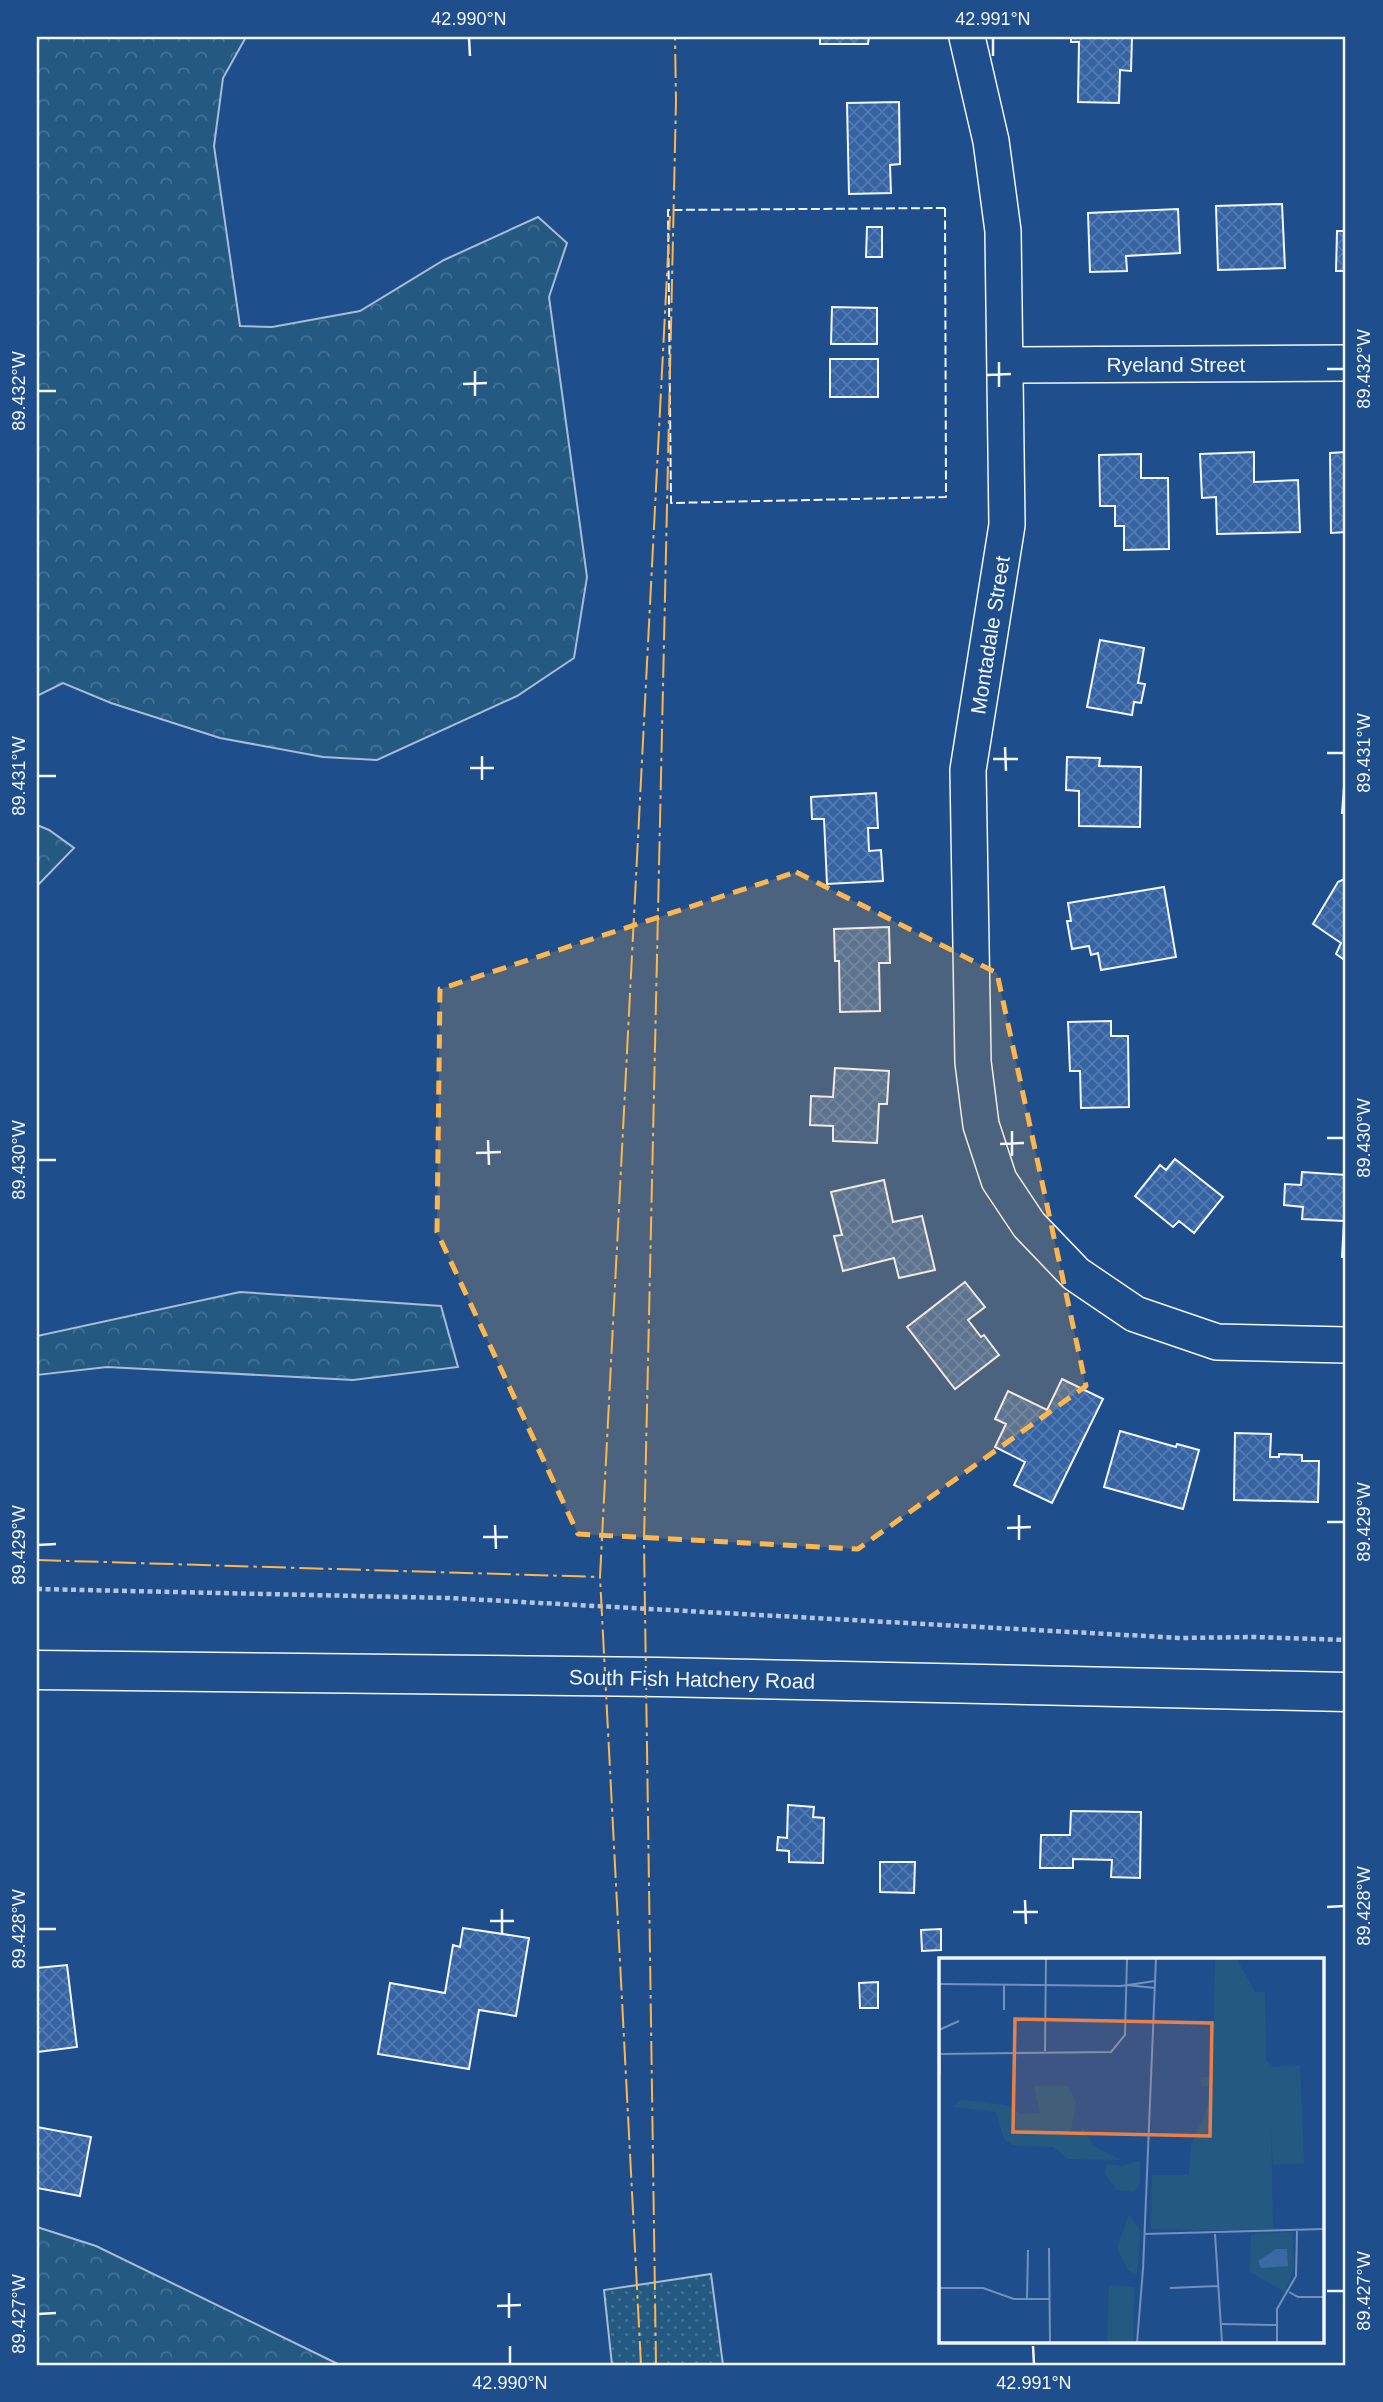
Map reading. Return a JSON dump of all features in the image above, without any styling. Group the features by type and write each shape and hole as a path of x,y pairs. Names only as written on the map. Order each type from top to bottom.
{"main road":[{"name":"South Fish Hatchery Road","path":"37,1670 658,1677 1346,1692"}],"street":[{"name":"Montadale Street","path":"967,37 990,141 1003,232 1005,365 1007,525 968,770 973,1062 981,1125 999,1180 1029,1224 1076,1274 1135,1314 1217,1342 1346,1345"},
{"name":"Ryeland Street","path":"1005,365 1346,363"}],"path":[{"path":"37,1589 449,1598 1181,1638 1346,1640"}],"highlighted area":[{"path":"796,872 997,973 1086,1386 858,1549 578,1534 437,1232 440,989"}],"green space":[{"path":"37,37 246,37 223,78 214,146 240,326 272,327 360,311 444,260 538,217 567,243 549,297 587,577 574,658 517,696 377,760 323,757 220,738 111,703 63,683 37,696"},
{"path":"37,825 74,848 37,886"},
{"path":"240,1292 441,1306 458,1367 353,1380 107,1367 37,1375 37,1336"},
{"path":"37,2227 96,2246 340,2365 37,2365"},
{"path":"711,2274 723,2365 612,2365 604,2290"}],"building":[{"path":"820,37 869,37 868,44 820,44"},
{"path":"1071,37 1132,37 1131,71 1120,70 1119,103 1078,102 1079,42 1071,42"},
{"path":"899,102 900,164 890,165 891,193 849,194 847,103"},
{"path":"1282,204 1285,268 1218,270 1216,206"},
{"path":"1344,208 1346,271 1336,271 1337,231 1344,231"},
{"path":"1178,209 1180,253 1126,256 1127,271 1090,272 1088,213"},
{"path":"867,227 882,227 882,257 866,257"},
{"path":"832,307 877,308 877,344 831,344"},
{"path":"830,359 878,359 878,397 830,397"},
{"path":"1254,452 1254,482 1298,480 1300,532 1217,534 1216,497 1202,498 1200,454"},
{"path":"1346,452 1346,532 1331,533 1330,453"},
{"path":"1141,454 1141,478 1168,478 1169,549 1124,550 1124,526 1115,526 1115,506 1100,506 1099,455"},
{"path":"1100,640 1144,648 1138,683 1145,684 1141,703 1134,702 1132,715 1087,707"},
{"path":"1067,757 1100,758 1099,766 1141,767 1140,827 1079,826 1079,791 1066,790"},
{"path":"1346,771 1346,813 1342,813 1345,773"},
{"path":"876,793 878,828 868,828 869,851 881,850 883,881 827,884 824,819 812,819 811,797"},
{"path":"1346,878 1346,961 1336,954 1341,943 1313,924 1338,882"},
{"path":"1164,887 1176,957 1101,970 1098,953 1091,955 1089,946 1072,949 1067,921 1071,921 1068,903"},
{"path":"889,927 890,963 879,963 880,1011 840,1012 839,961 835,961 834,929"},
{"path":"1111,1021 1111,1036 1128,1036 1129,1107 1081,1108 1080,1071 1070,1071 1068,1022"},
{"path":"835,1068 889,1071 887,1104 879,1104 877,1143 833,1141 833,1126 810,1125 811,1096 833,1097"},
{"path":"1175,1159 1223,1197 1194,1233 1179,1221 1173,1227 1135,1196 1160,1165 1166,1170"},
{"path":"1302,1172 1346,1175 1346,1257 1342,1257 1344,1221 1302,1219 1303,1207 1284,1205 1285,1184 1301,1185"},
{"path":"884,1180 893,1222 922,1216 935,1270 899,1278 894,1258 843,1271 834,1236 842,1235 831,1192"},
{"path":"965,1282 985,1307 968,1320 999,1355 955,1389 907,1327"},
{"path":"1062,1379 1103,1399 1052,1503 1014,1485 1025,1462 995,1447 1006,1424 995,1419 1008,1391 1047,1410"},
{"path":"1120,1431 1176,1447 1177,1444 1199,1450 1183,1509 1104,1487"},
{"path":"1235,1433 1271,1434 1270,1457 1279,1457 1279,1454 1302,1455 1302,1461 1319,1461 1318,1502 1234,1500"},
{"path":"788,1805 814,1807 813,1817 824,1818 823,1863 789,1862 789,1851 777,1850 778,1837 787,1838"},
{"path":"1071,1811 1141,1812 1140,1878 1111,1877 1112,1860 1073,1859 1073,1868 1040,1868 1041,1835 1070,1835"},
{"path":"880,1862 915,1862 914,1893 880,1892"},
{"path":"463,1928 529,1938 516,2016 479,2010 469,2069 378,2054 390,1983 445,1993 453,1945 460,1947"},
{"path":"941,1929 941,1950 922,1951 921,1930"},
{"path":"67,1965 77,2047 37,2052 37,1968"},
{"path":"878,1982 878,2008 860,2008 859,1983"},
{"path":"37,2127 91,2137 80,2196 37,2188"}],"fence":[{"path":"945,208 946,497 671,503 668,210 945,208"}],"power":[{"path":"656,2365 644,1542 676,101 675,37"},
{"path":"641,2365 600,1577 670,216"},
{"path":"37,1560 600,1577"}]}
